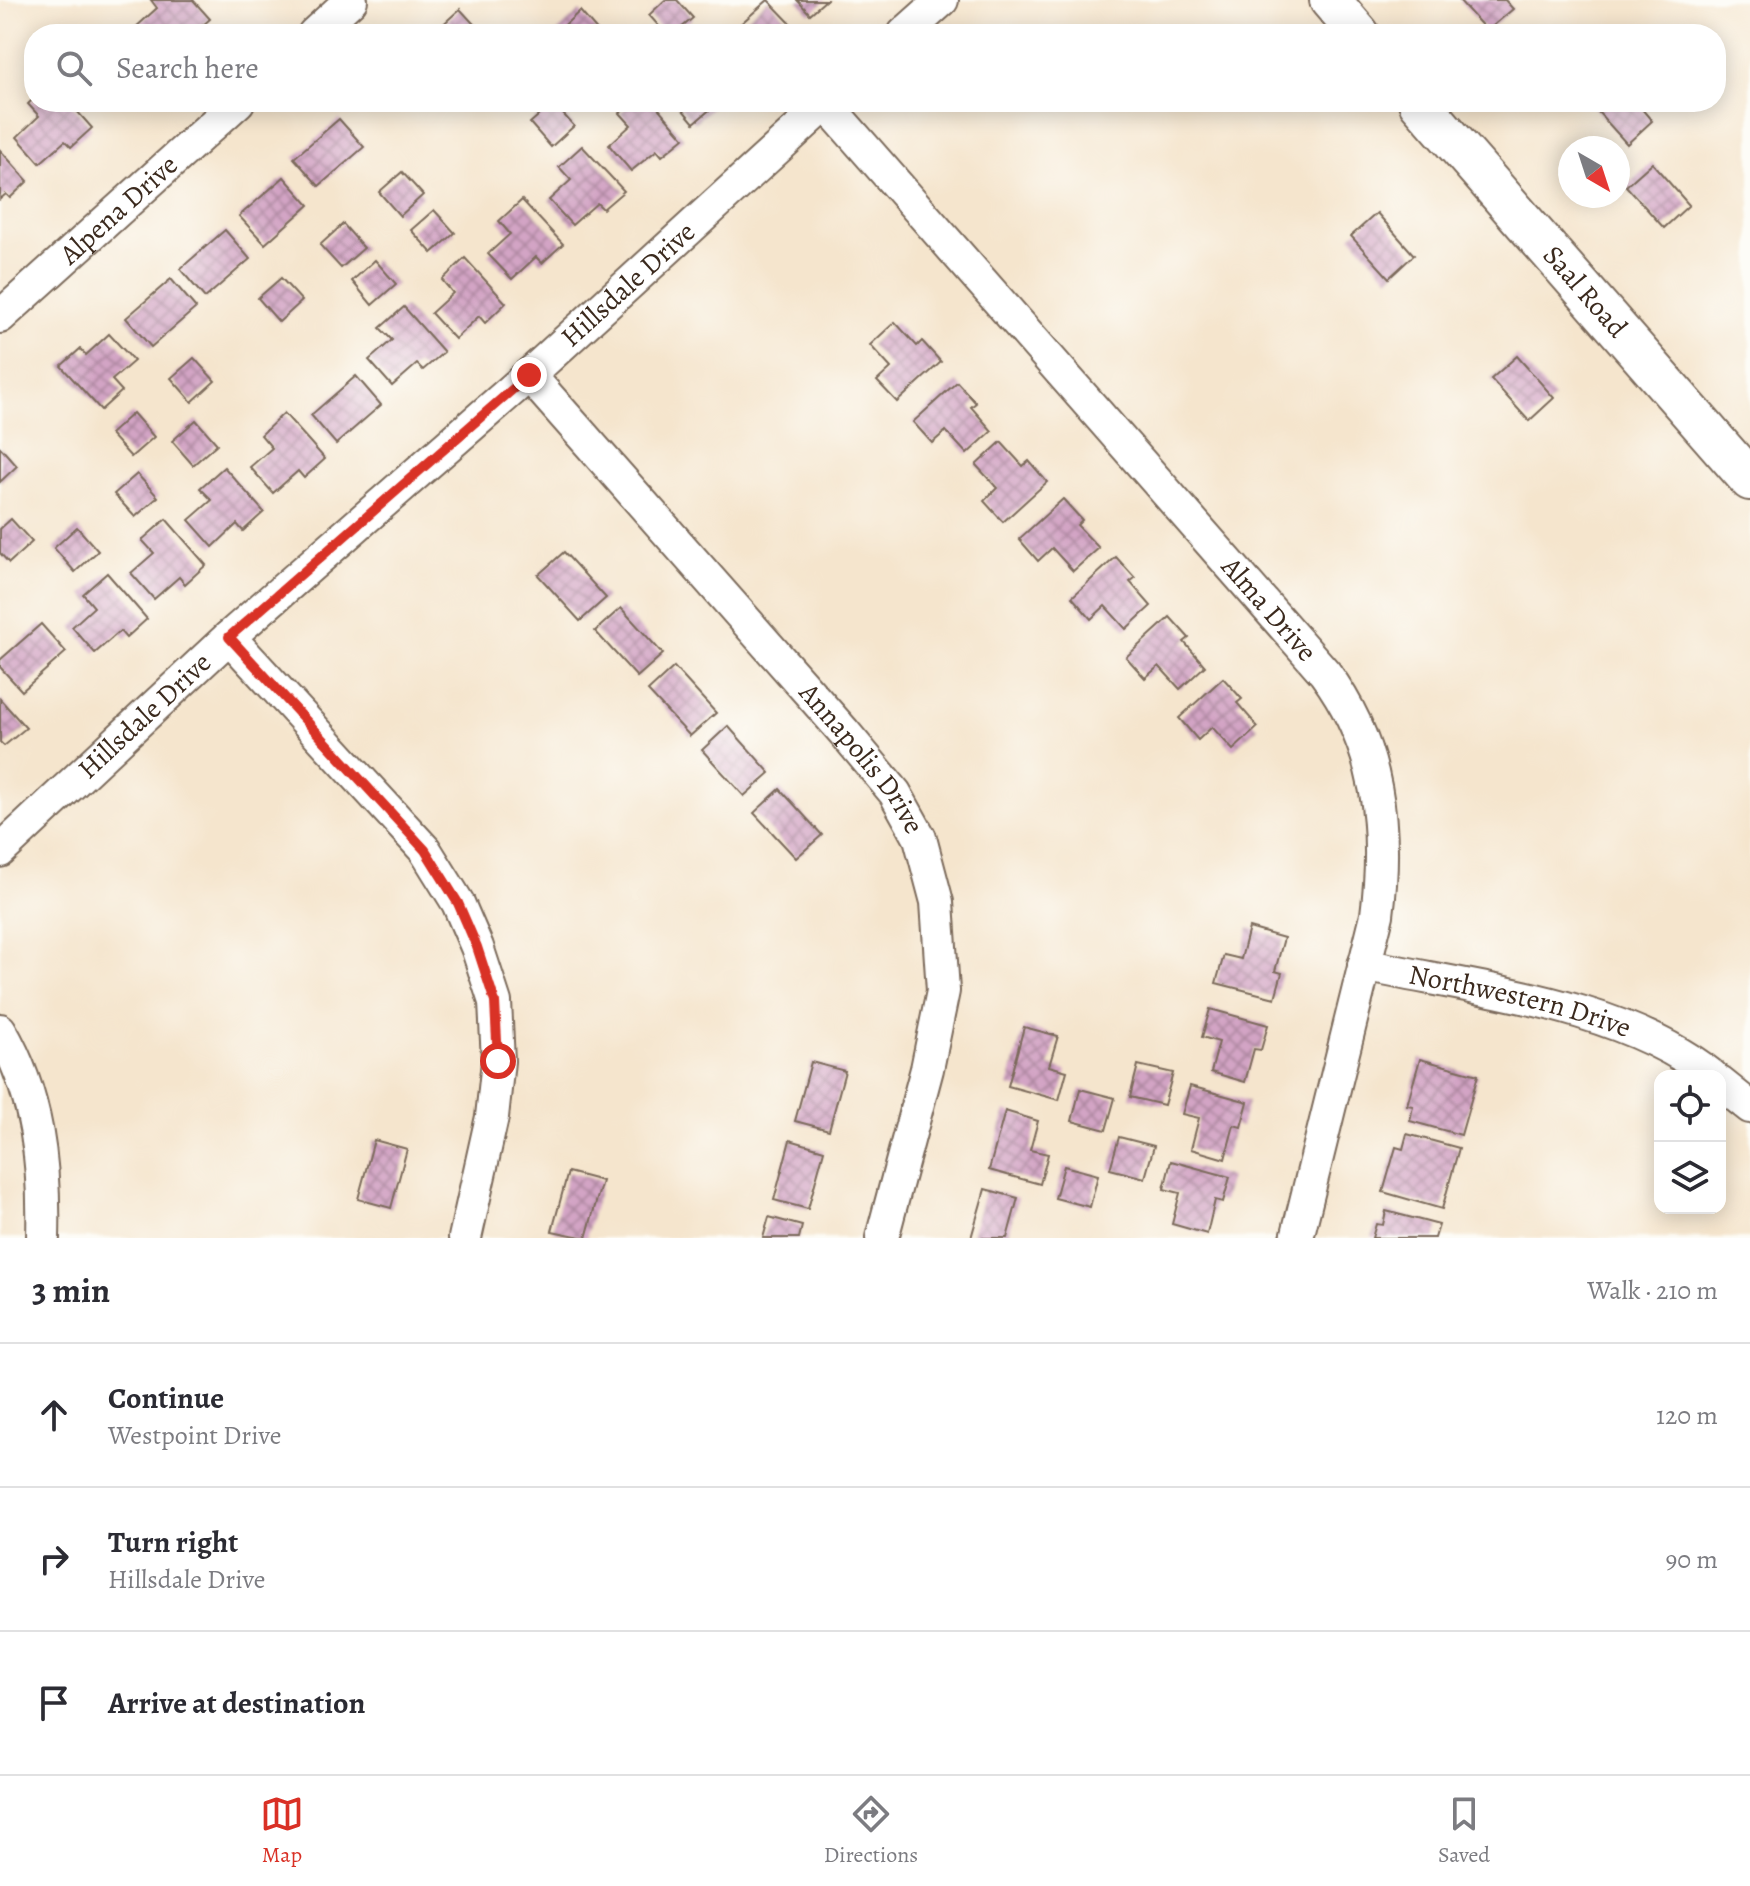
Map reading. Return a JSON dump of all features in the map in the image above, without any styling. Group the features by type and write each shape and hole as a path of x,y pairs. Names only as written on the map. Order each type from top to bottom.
{"street":[{"path":"325,24 351,0"},
{"path":"915,24 942,0"},
{"path":"1330,0 1350,24"},
{"name":"Alpena Drive","path":"0,317 227,112"},
{"name":"Hillsdale Drive","path":"0,851 229,637 529,375 817,112"},
{"name":"Alma Drive","path":"835,112 1342,695 1366,749 1382,818 1382,874 1377,915 1297,1238"},
{"name":"Saal Road","path":"1428,112 1750,480"},
{"name":"Annapolis Drive","path":"529,375 844,732 895,793 920,838 937,902 943,991 927,1069 882,1238"},
{"path":"229,637 425,850 458,903 477,947 495,1002 498,1061 492,1117 465,1238"},
{"name":"Northwestern Drive","path":"1364,965 1591,1014 1652,1038 1703,1070"},
{"path":"0,1030 13,1052 37,1121 44,1192 43,1238"},
{"path":"1726,1088 1750,1107"}],"building":[{"path":"151,0 193,0 210,19 204,24 139,24 157,8"},
{"path":"665,0 677,0 693,18 686,24 657,24 649,15"},
{"path":"768,0 791,24 740,24"},
{"path":"797,0 826,0 810,14"},
{"path":"1459,0 1505,0 1513,9 1495,24 1481,24"},
{"path":"460,9 474,24 443,24"},
{"path":"580,11 591,24 566,24"},
{"path":"35,112 78,112 92,128 71,147 65,141 40,163 17,137 39,116"},
{"path":"543,112 561,112 574,126 551,147 530,123"},
{"path":"662,112 684,138 662,156 657,150 631,171 609,145 631,125 620,113"},
{"path":"685,112 707,112 694,123"},
{"path":"1598,112 1644,112 1652,121 1630,141 1630,136 1620,136"},
{"path":"339,119 364,147 319,186 294,158"},
{"path":"582,146 624,191 603,209 597,203 572,225 549,200 571,180 559,167"},
{"path":"0,150 28,181 10,198 6,194 0,199"},
{"path":"1652,163 1689,205 1664,228 1630,190 1630,182"},
{"path":"402,172 423,195 400,216 379,192"},
{"path":"284,177 309,205 265,244 239,216"},
{"path":"522,200 563,244 542,263 536,257 512,279 488,254 510,234 499,221"},
{"path":"434,210 455,233 432,253 411,230"},
{"path":"1377,213 1414,255 1389,278 1351,236"},
{"path":"343,224 364,248 341,268 320,245"},
{"path":"225,230 250,259 205,298 180,269"},
{"path":"465,258 506,303 485,323 479,316 455,339 431,313 453,293 442,280"},
{"path":"375,260 396,284 372,305 352,281"},
{"path":"281,278 302,301 279,322 258,298"},
{"path":"171,279 196,308 151,347 126,318"},
{"path":"404,307 444,352 423,370 417,364 392,386 369,360 392,340 380,328"},
{"path":"895,322 917,346 922,341 941,362 897,402 877,381 891,368 870,345"},
{"path":"109,334 134,361 112,380 122,391 101,410 61,366 80,349 86,355"},
{"path":"1517,356 1554,398 1529,421 1491,379"},
{"path":"194,358 215,381 192,402 171,378"},
{"path":"356,376 381,405 336,444 311,415"},
{"path":"957,382 976,403 971,407 992,431 967,454 946,431 932,443 913,422"},
{"path":"133,413 154,437 131,457 110,434"},
{"path":"284,413 325,459 304,478 298,471 273,493 250,467 272,448 261,435"},
{"path":"196,420 217,444 193,465 172,441"},
{"path":"1001,442 1023,466 1029,461 1047,482 1003,522 984,501 997,488 976,465"},
{"path":"0,447 17,466 0,482"},
{"path":"224,467 264,512 243,531 237,524 213,547 189,520 212,500 200,488"},
{"path":"137,474 158,497 135,517 114,494"},
{"path":"1063,499 1082,520 1077,525 1099,548 1073,571 1052,548 1038,561 1019,539"},
{"path":"11,519 32,542 9,563 0,553 0,529"},
{"path":"166,519 206,565 185,584 179,577 154,599 131,573 154,553 142,540"},
{"path":"77,527 98,551 75,572 54,548"},
{"path":"564,552 606,598 580,621 538,575"},
{"path":"1116,557 1135,578 1130,582 1151,606 1126,629 1105,606 1091,619 1072,597"},
{"path":"107,573 147,619 126,638 120,631 95,653 72,627 94,607 83,594"},
{"path":"621,608 663,654 637,677 595,631"},
{"path":"1170,617 1189,638 1184,642 1205,666 1180,689 1159,666 1145,678 1126,657"},
{"path":"41,624 66,652 22,691 0,667 0,660"},
{"path":"674,667 716,713 690,736 648,691"},
{"path":"1223,678 1242,699 1237,703 1258,727 1233,750 1212,727 1198,740 1179,718"},
{"path":"0,699 26,728 4,746 0,742"},
{"path":"728,726 770,773 744,796 702,750"},
{"path":"780,789 822,835 796,858 754,813"},
{"path":"1249,928 1284,938 1275,971 1282,973 1275,998 1216,983 1224,955 1241,959"},
{"path":"1210,1009 1268,1025 1261,1050 1254,1049 1245,1082 1211,1072 1219,1042 1202,1037"},
{"path":"1024,1027 1058,1036 1049,1066 1067,1071 1059,1100 1008,1086"},
{"path":"1420,1059 1478,1075 1461,1135 1410,1121 1413,1106 1407,1105"},
{"path":"811,1062 845,1071 829,1130 795,1121"},
{"path":"1138,1065 1173,1073 1164,1105 1130,1097"},
{"path":"1190,1086 1248,1102 1241,1127 1234,1125 1225,1159 1191,1149 1199,1118 1182,1114"},
{"path":"1080,1089 1115,1098 1106,1130 1072,1121"},
{"path":"1005,1111 1038,1121 1030,1150 1048,1154 1040,1184 989,1170"},
{"path":"1407,1134 1459,1148 1442,1209 1383,1192 1396,1147 1403,1149"},
{"path":"1119,1137 1154,1146 1145,1178 1110,1169"},
{"path":"374,1140 407,1149 391,1208 358,1199"},
{"path":"790,1140 824,1150 808,1209 774,1200"},
{"path":"1171,1161 1230,1177 1223,1202 1215,1200 1207,1234 1172,1224 1180,1193 1164,1189"},
{"path":"1064,1166 1098,1175 1090,1207 1055,1198"},
{"path":"568,1172 602,1181 586,1238 552,1231"},
{"path":"985,1189 1018,1198 1007,1238 971,1238"},
{"path":"1386,1211 1439,1225 1435,1238 1372,1238 1376,1224 1383,1225"},
{"path":"769,1217 802,1226 799,1238 763,1238"}],"route":[{"path":"498,1061 495,1002 477,947 458,903 425,850 229,637 529,375"}]}
